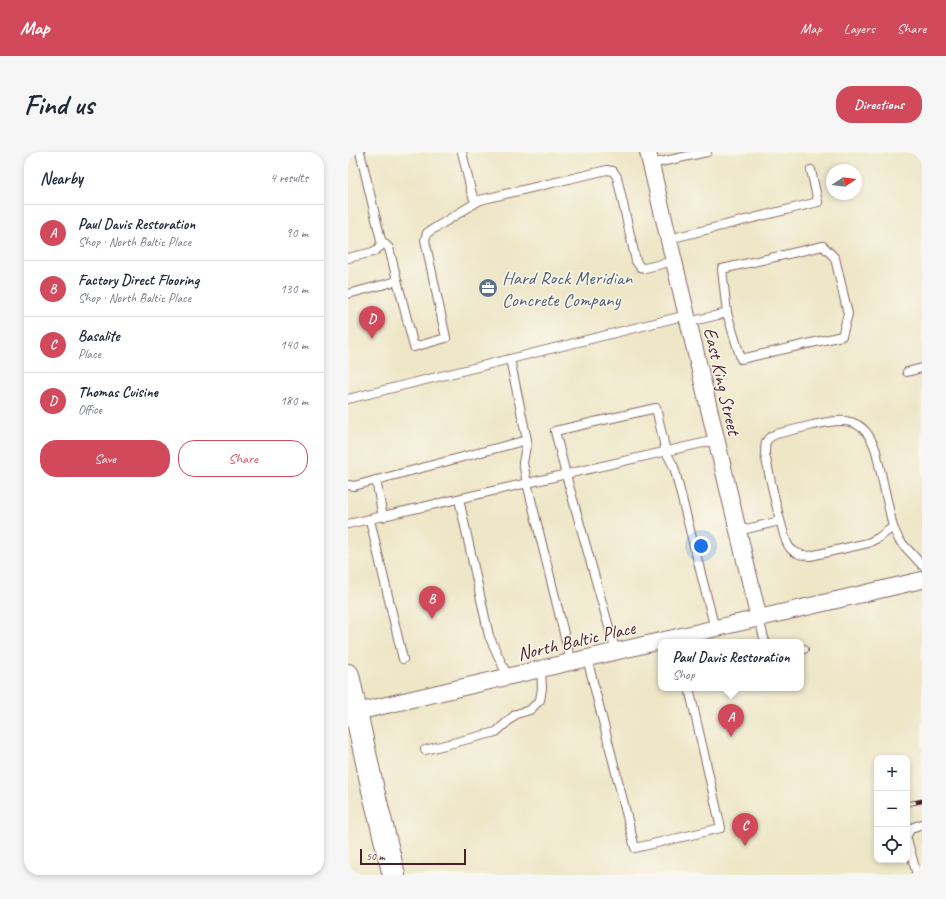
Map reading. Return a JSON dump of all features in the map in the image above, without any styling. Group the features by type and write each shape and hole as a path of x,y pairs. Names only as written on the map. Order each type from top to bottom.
{"main road":[{"path":"348,674 352,713 394,875"}],"street":[{"name":"East King Street","path":"650,158 758,619"},
{"name":"North Baltic Place","path":"681,639 715,629 922,580"},
{"name":"North Baltic Place","path":"352,713 587,658 658,644"}],"lane":[{"path":"348,258 373,252 380,247 381,240 360,152"},
{"path":"462,152 474,199 480,200"},
{"path":"650,158 707,152"},
{"path":"381,240 389,248 414,347 446,338 425,240 427,233 480,200 607,170 613,171 617,177 636,261 640,267 645,268 674,261"},
{"path":"669,239 818,202 811,170"},
{"path":"823,246 835,258 848,314 842,336 741,359 727,313 722,269 823,246"},
{"path":"348,294 398,281"},
{"path":"348,399 510,359 688,318 727,313"},
{"path":"510,359 527,440 523,463 527,483 571,662"},
{"path":"907,372 922,368"},
{"path":"616,652 555,432 656,408 666,452 674,467 715,629"},
{"path":"893,527 868,543 810,556 796,553 786,542 780,521 765,454 764,445 767,440 776,434 825,422 846,420 858,424 867,432 872,441 893,527 899,540 922,565"},
{"path":"348,485 354,486 527,440"},
{"path":"348,524 716,440"},
{"path":"376,480 383,516"},
{"path":"459,499 489,636 508,677"},
{"path":"370,520 402,659"},
{"path":"738,531 780,521"},
{"path":"758,619 764,639"},
{"path":"587,658 635,848 721,828 690,691"},
{"path":"425,750 496,732 516,714 530,710 540,700 542,688 541,669"},
{"path":"910,830 922,824"},
{"path":"910,850 917,875"}],"railway":[{"path":"910,803 922,801"}],"place":[{"name":"Hard Rock Meridian Concrete Company","path":"488,288"},
{"name":"Thomas Cuisine","path":"372,339"},
{"name":"Factory Direct Flooring","path":"432,619"},
{"name":"Paul Davis Restoration","path":"731,737"},
{"name":"Basalite","path":"745,846"}]}
